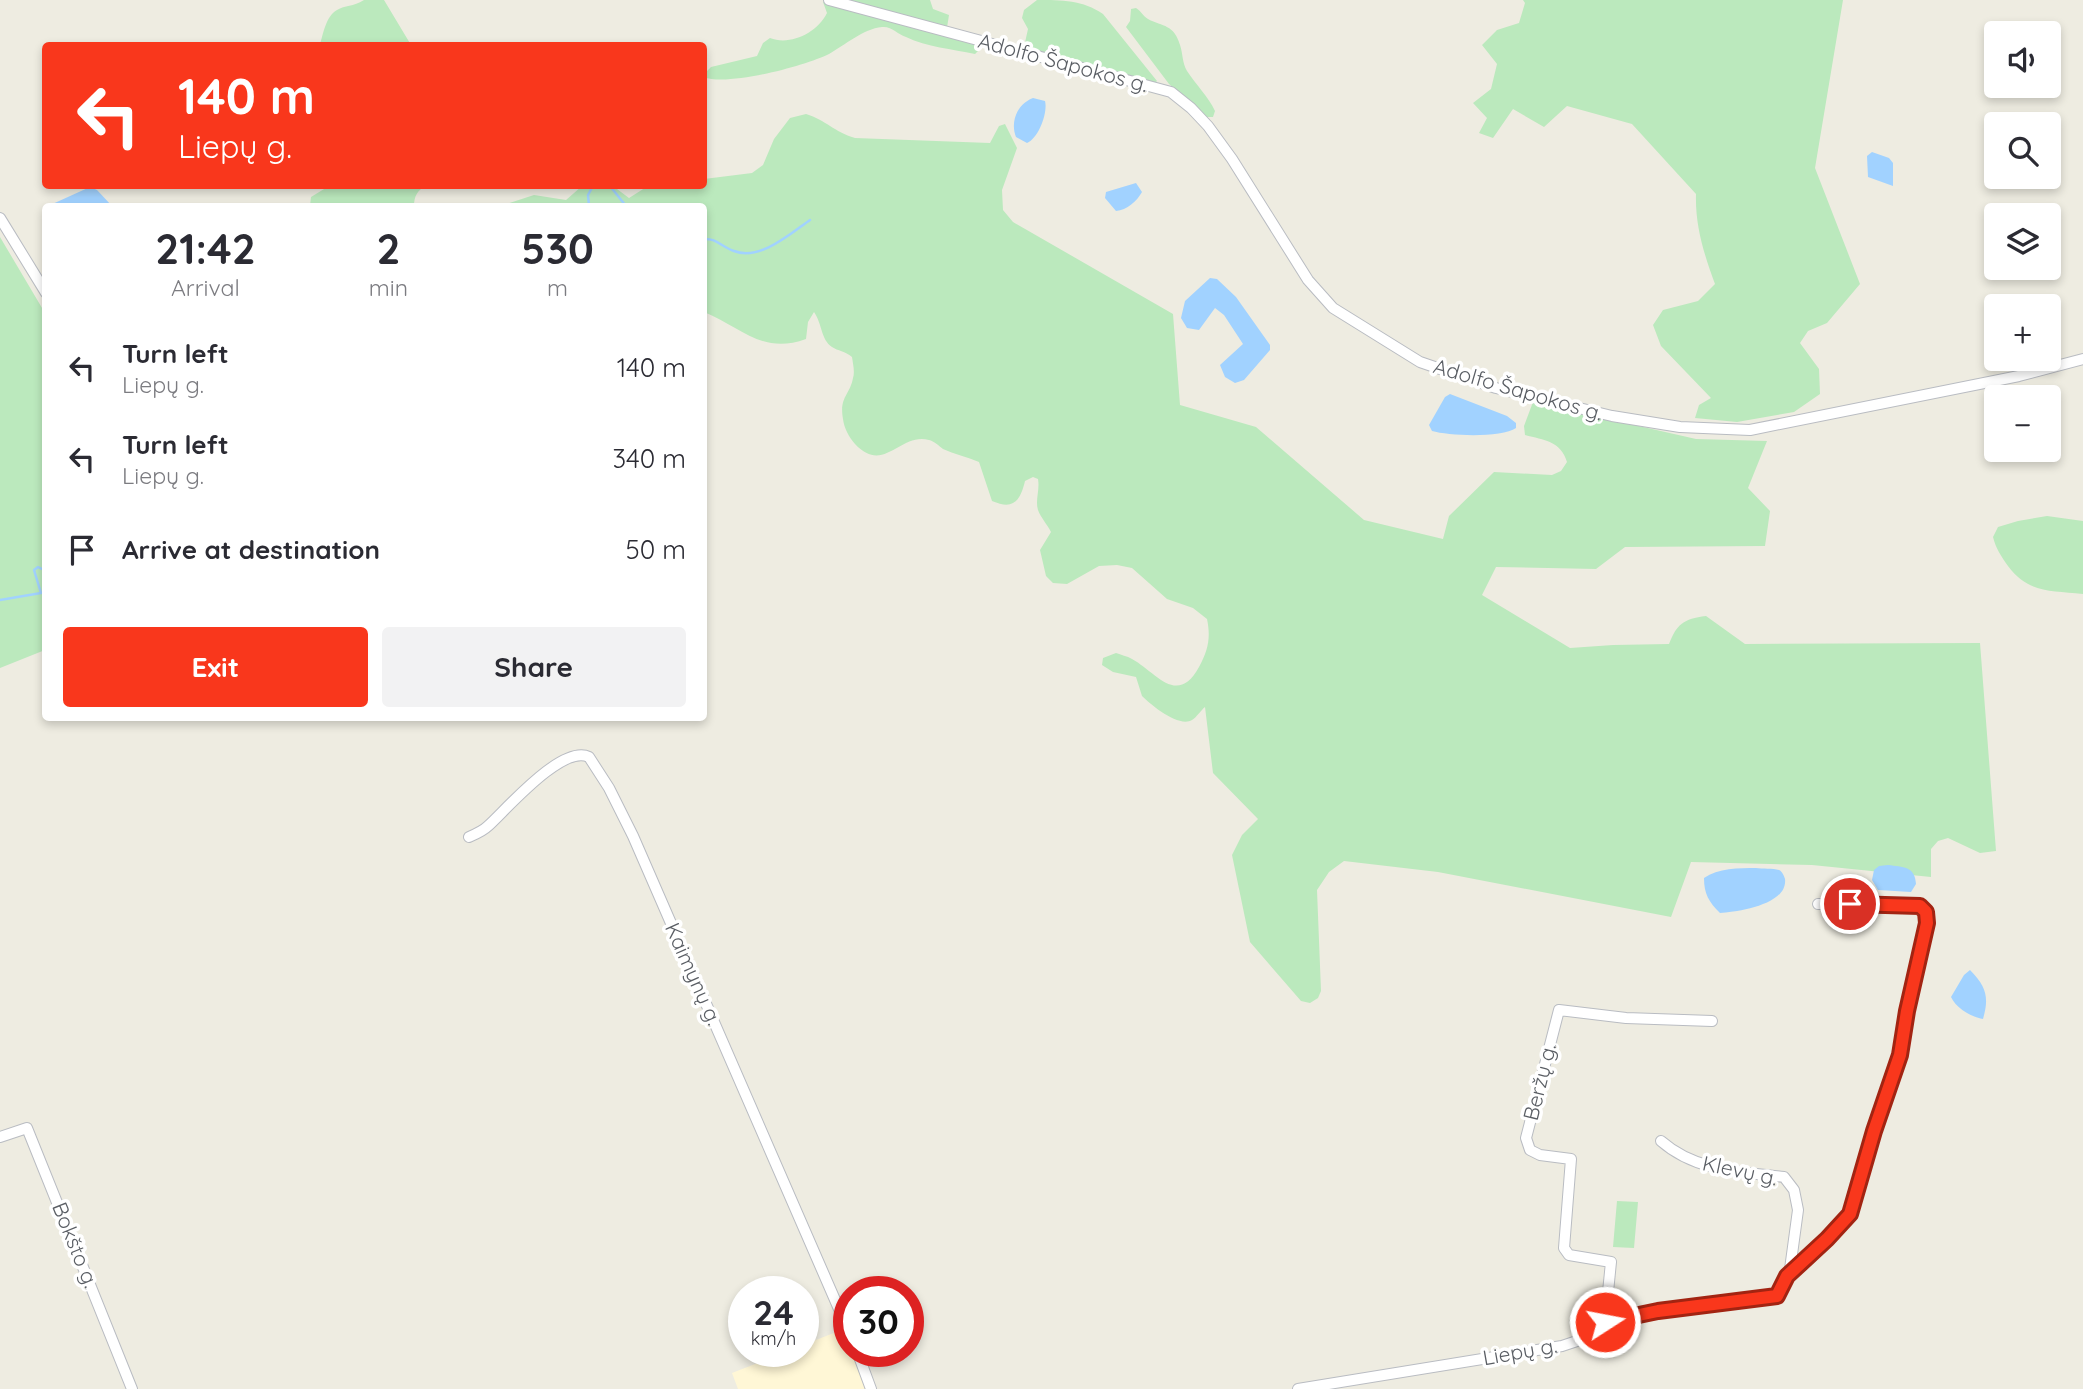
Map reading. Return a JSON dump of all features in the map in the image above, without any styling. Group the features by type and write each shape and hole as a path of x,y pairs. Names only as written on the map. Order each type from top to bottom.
{"street":[{"name":"Adolfo Šapokos g.","path":"829,0 1171,92 1208,126 1232,159 1308,280 1333,308 1420,362 1496,388 1612,416 1667,425 1751,430 2020,376 2083,359"},
{"path":"0,218 42,286"},
{"name":"Kaimynų g.","path":"469,837 486,829 528,787 555,766 573,756 584,754 589,757 609,788 633,836 833,1295"},
{"path":"1787,1276 1850,1214 1900,1055 1927,923 1926,912 1920,906 1818,904"},
{"name":"Beržų g.","path":"1605,1322 1611,1262 1569,1255 1564,1248 1570,1159 1540,1155 1530,1150 1526,1138 1559,1010 1626,1018 1712,1021"},
{"name":"Bokšto g.","path":"0,1137 27,1128 132,1389"},
{"name":"Klevų g.","path":"1661,1140 1672,1151 1697,1163 1737,1173 1784,1177 1794,1190 1798,1210 1790,1269 1777,1296"},
{"name":"Liepų g.","path":"1298,1389 1562,1346 1583,1339 1605,1322 1658,1311 1777,1296"},
{"path":"863,1367 871,1389"}],"shaded area":[{"path":"833,1333 833,1367 858,1367 866,1389 738,1389 732,1373 747,1367 819,1367 819,1339"}],"green space":[{"path":"364,0 384,0 409,42 321,42 330,16 340,8"},
{"path":"847,0 930,0 933,9 949,15 946,34 977,42 978,51 975,54 931,45 882,27 861,34 829,54 785,69 729,79 707,78 707,71 711,67 757,56 763,43 770,38 794,39 810,32 827,13 823,2 841,8"},
{"path":"1037,0 1080,3 1103,14 1157,81 1154,84 1024,47 1028,29 1022,18 1024,10"},
{"path":"1523,0 1843,0 1815,168 1860,284 1827,323 1808,331 1800,343 1819,369 1820,394 1794,412 1737,422 1695,418 1699,405 1711,398 1661,346 1653,325 1663,310 1698,301 1715,284 1701,240 1696,194 1632,124 1567,106 1544,127 1513,109 1493,138 1479,133 1487,118 1473,103 1491,89 1497,64 1482,45 1497,30 1519,23 1525,3"},
{"path":"1136,8 1148,19 1175,33 1185,68 1215,111 1213,117 1207,117 1169,84 1126,27 1130,21 1131,9"},
{"path":"806,114 855,138 990,143 999,126 1005,124 1017,148 1002,190 1003,210 1013,222 1173,314 1180,405 1256,427 1364,520 1443,539 1449,516 1494,472 1552,475 1561,471 1567,462 1561,450 1551,442 1525,435 1524,426 1533,402 1696,439 1767,441 1748,488 1770,511 1765,546 1625,547 1596,569 1496,567 1482,595 1570,648 1669,644 1682,624 1706,616 1745,644 1980,643 1996,851 1980,853 1948,838 1938,841 1931,849 1931,877 1812,865 1691,862 1671,917 1438,872 1344,861 1329,872 1317,890 1321,991 1318,998 1310,1003 1301,1001 1250,942 1232,855 1242,835 1258,819 1213,773 1205,707 1192,720 1180,721 1158,710 1142,696 1136,677 1113,672 1102,665 1103,658 1116,653 1132,659 1166,683 1183,684 1191,679 1205,655 1209,638 1207,619 1193,608 1167,599 1132,568 1099,566 1067,584 1053,583 1046,576 1040,550 1051,532 1038,510 1038,479 1033,477 1025,481 1015,502 999,504 992,501 979,462 943,449 931,441 919,439 884,454 875,455 865,452 855,444 846,429 842,412 854,376 852,357 828,344 814,312 808,322 806,339 777,344 752,337 707,313 707,203 509,203 534,195 566,200 579,189 617,189 629,198 643,189 707,189 707,179 752,173 763,165 774,139 790,118"},
{"path":"324,189 422,189 414,203 310,203 311,197"},
{"path":"0,237 42,308 42,651 0,668"},
{"path":"2047,516 2083,521 2083,594 2041,589 2024,582 2008,566 1997,549 1993,537 1998,527"},
{"path":"1617,1201 1638,1202 1634,1248 1613,1247"}],"water":[{"path":"1033,98 1045,101 1045,112 1039,130 1027,143 1016,137 1014,125 1019,109"},
{"path":"1872,152 1889,158 1893,163 1893,186 1868,177 1867,156"},
{"path":"1136,183 1142,192 1124,209 1116,211 1105,198 1106,192"},
{"path":"86,189 95,189 109,203 55,203"},
{"path":"1210,278 1217,279 1236,297 1270,345 1270,350 1244,380 1235,383 1225,377 1220,365 1243,344 1224,315 1215,308 1199,330 1187,328 1181,318 1185,301"},
{"path":"1450,394 1507,416 1516,423 1516,428 1475,435 1432,431 1429,425 1445,397"},
{"path":"1888,865 1911,871 1916,884 1911,892 1878,890 1872,880 1874,870"},
{"path":"1756,868 1781,871 1785,879 1784,888 1770,901 1760,905 1720,913 1708,897 1704,878 1722,870"},
{"path":"1970,970 1985,993 1983,1019 1964,1011 1951,997"}],"waterway":[{"path":"589,203 588,195 591,189"},
{"path":"612,189 624,203"},
{"path":"707,239 734,251 754,252 784,239 810,220"},
{"path":"0,600 41,593 34,570 38,567 42,569"}],"route":[{"path":"1605,1322 1658,1311 1777,1296 1787,1276 1850,1214 1900,1055 1927,923 1926,912 1920,906 1850,904"}]}
